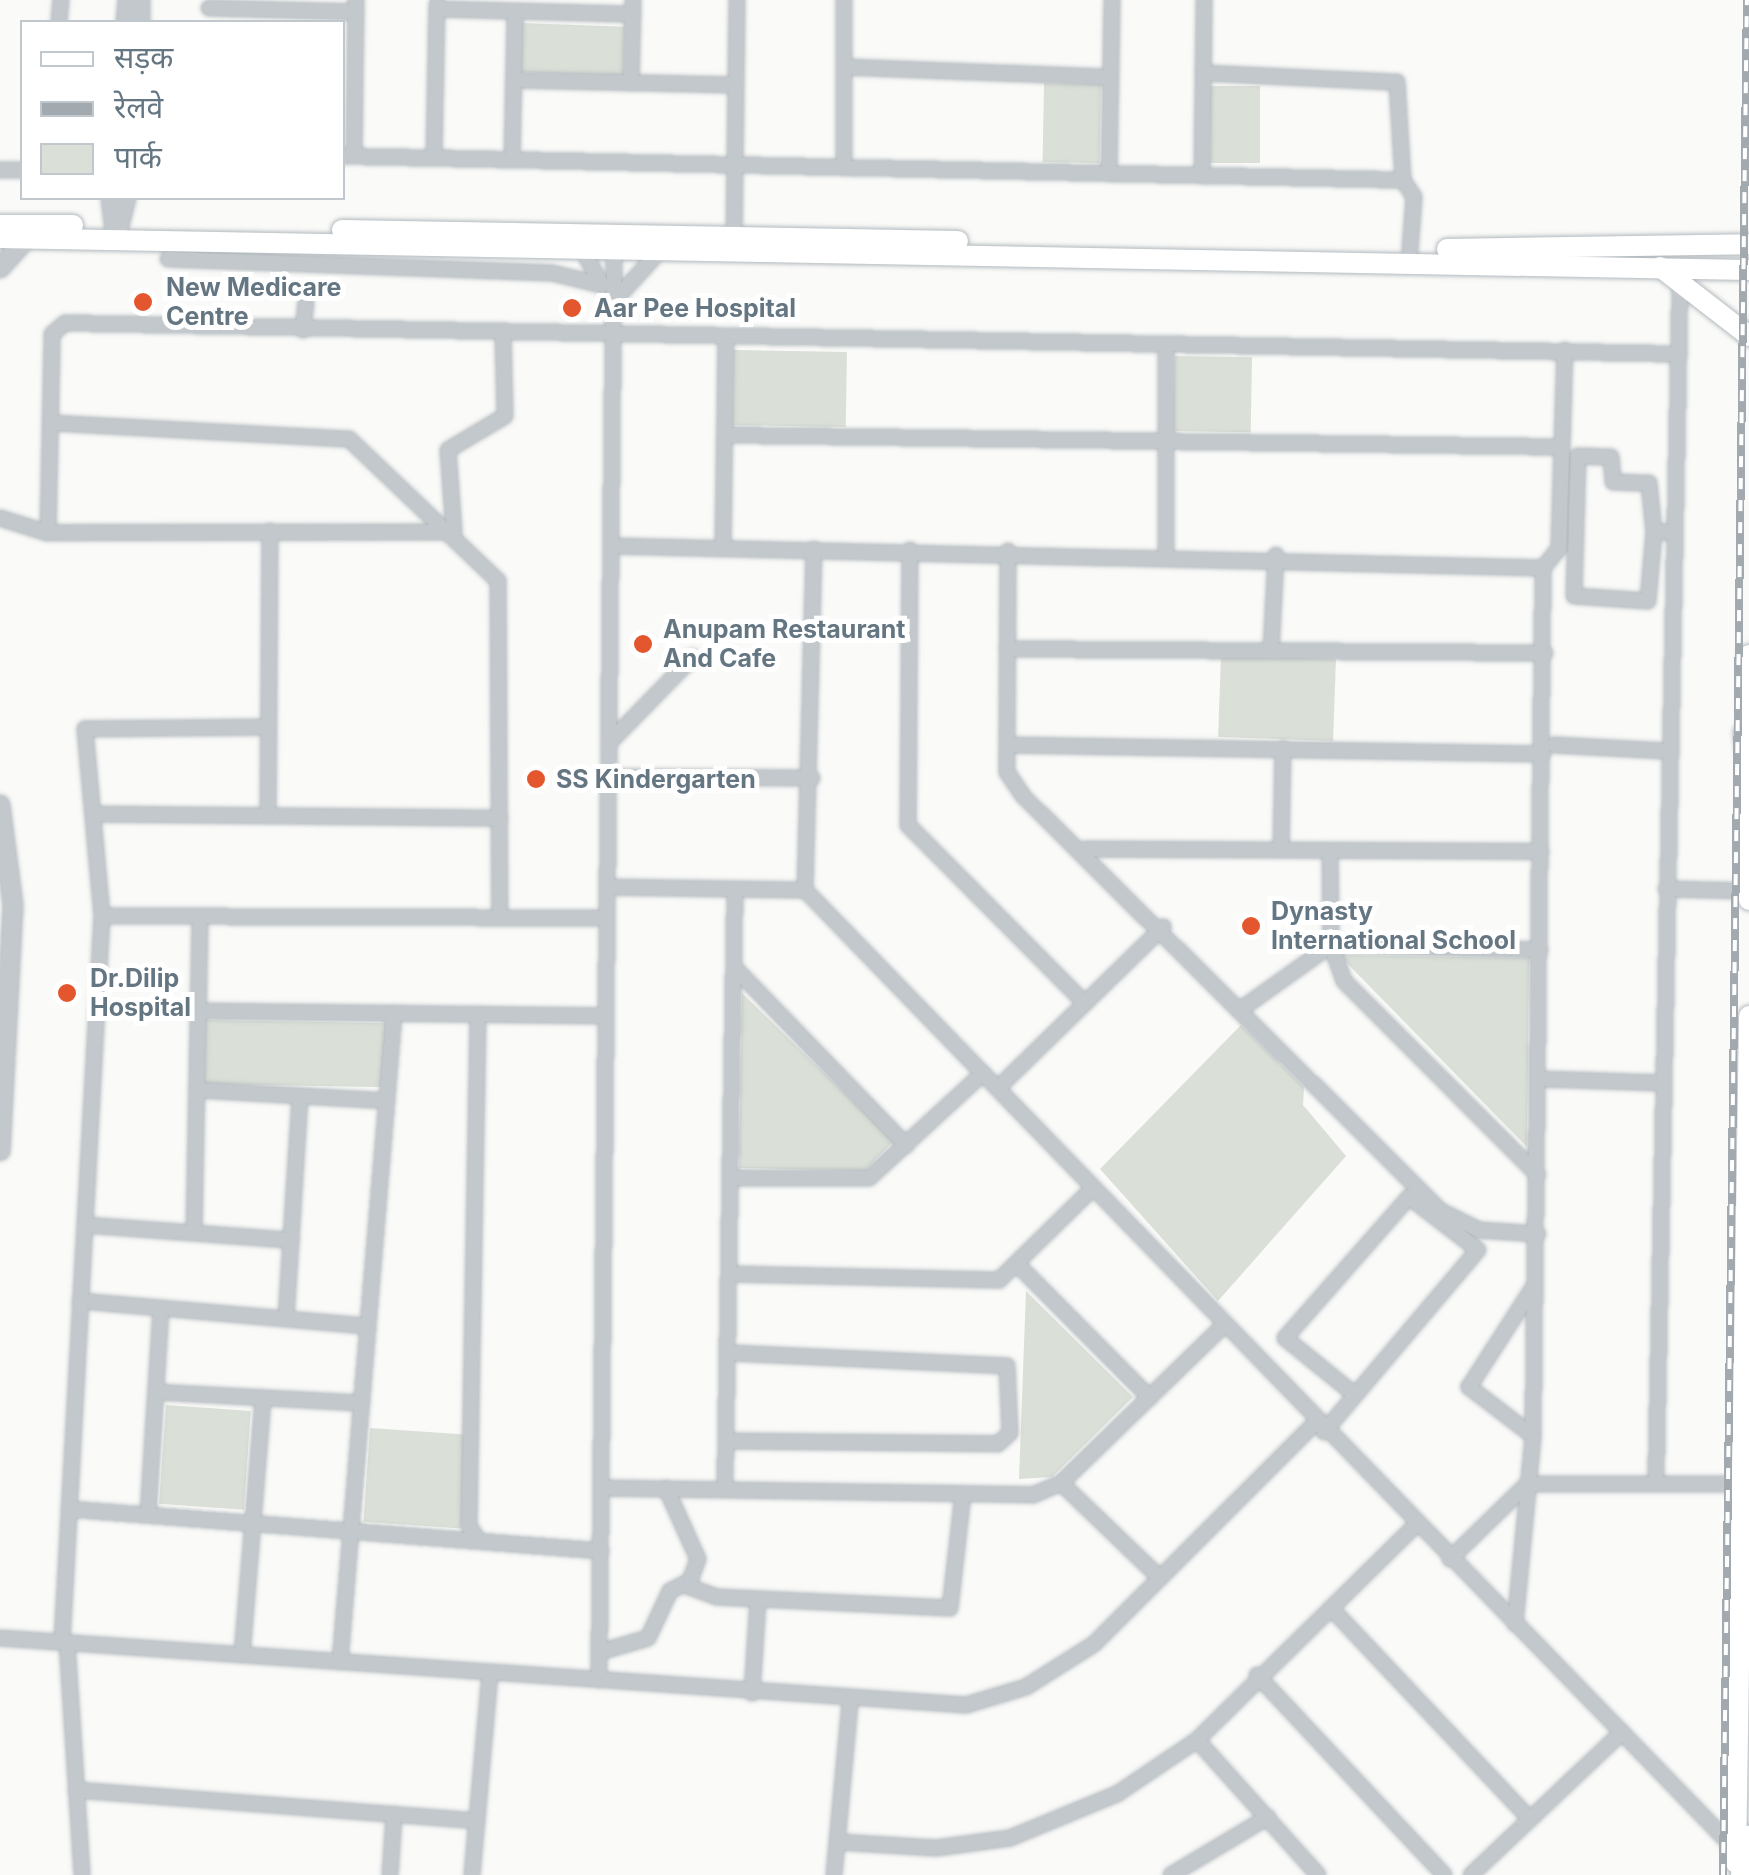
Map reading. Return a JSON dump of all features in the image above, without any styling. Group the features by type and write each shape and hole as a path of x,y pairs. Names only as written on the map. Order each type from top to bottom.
{"main road":[{"path":"0,224 583,251 614,244 657,254 734,245 1749,270"},
{"path":"0,238 116,230 614,244 1410,250 1749,244"},
{"path":"1658,266 1749,336"},
{"path":"1749,656 1749,900"},
{"path":"1741,1859 1749,1016"}],"street":[{"path":"734,245 736,0"},
{"path":"844,0 844,168"},
{"path":"1108,174 1112,0"},
{"path":"1202,176 1204,0"},
{"path":"434,158 437,4 514,11 633,7 631,82"},
{"path":"209,10 356,6 349,75 348,156 1403,180"},
{"path":"512,160 514,11"},
{"path":"844,67 1110,77"},
{"path":"1203,73 1397,82 1403,180 1414,196 1410,250"},
{"path":"514,80 735,85"},
{"path":"112,200 116,230"},
{"path":"116,230 125,200"},
{"path":"0,268 26,239"},
{"path":"599,1680 614,244"},
{"path":"583,251 614,302"},
{"path":"614,302 657,254"},
{"path":"168,259 552,273 602,284"},
{"path":"1656,1481 1670,532 1674,354 1680,282"},
{"path":"304,330 306,304"},
{"path":"48,533 52,334 64,323 1166,348 1674,354"},
{"path":"454,532 448,450 505,416 504,334"},
{"path":"723,548 726,339"},
{"path":"1166,348 1166,553"},
{"path":"1515,1624 1533,1436 1541,851 1548,750 1544,568 1558,548 1565,350"},
{"path":"52,423 350,439 454,532 498,581 500,918"},
{"path":"725,435 1562,447"},
{"path":"1545,591 1573,590 1584,599 1648,601 1654,532 1648,483 1612,482 1611,457 1578,456 1573,590"},
{"path":"0,518 48,533 454,532"},
{"path":"268,816 270,531"},
{"path":"1654,532 1670,532"},
{"path":"611,546 1276,555 1544,568"},
{"path":"805,890 812,778 814,549"},
{"path":"910,550 908,825 1085,1003"},
{"path":"1008,551 1007,772 1024,796 1163,926 1440,1211 1479,1230 1538,1234"},
{"path":"1271,651 1276,555"},
{"path":"1007,649 1546,653"},
{"path":"609,743 693,657"},
{"path":"82,1875 64,1642 102,916 96,814 85,729 268,726"},
{"path":"1007,745 1666,750"},
{"path":"1282,850 1283,748"},
{"path":"609,778 812,778"},
{"path":"0,805 13,904 0,1150"},
{"path":"96,814 500,818"},
{"path":"1085,849 1541,851"},
{"path":"1330,851 1331,945 1344,981 1538,1174"},
{"path":"608,887 805,890 1320,1428 1622,1732 1741,1859"},
{"path":"726,1489 735,889"},
{"path":"1666,889 1748,891"},
{"path":"102,916 607,918"},
{"path":"194,1233 200,916"},
{"path":"998,1088 1163,926"},
{"path":"1244,1007 1331,945 1540,950"},
{"path":"734,968 906,1146"},
{"path":"198,1011 606,1016"},
{"path":"340,1662 394,1013"},
{"path":"478,1014 469,1526 479,1542"},
{"path":"730,1178 852,1182 906,1146 983,1073"},
{"path":"1539,1079 1662,1082"},
{"path":"197,1090 387,1101"},
{"path":"286,1318 300,1096"},
{"path":"729,1274 983,1281 1018,1265 1093,1188"},
{"path":"0,1638 599,1680 850,1702 942,1706 1002,1698 1094,1644 1354,1394 1478,1250 1409,1197 1285,1338 1354,1394"},
{"path":"85,1225 291,1240"},
{"path":"1018,1265 1150,1398"},
{"path":"1533,1436 1469,1387 1534,1285"},
{"path":"80,1301 368,1326"},
{"path":"148,1515 162,1308"},
{"path":"601,1488 1033,1495 1061,1483 1223,1326"},
{"path":"726,1441 998,1444 1010,1433 1006,1366 728,1353"},
{"path":"156,1392 362,1403"},
{"path":"242,1654 263,1398"},
{"path":"1061,1483 1160,1578"},
{"path":"1450,1559 1527,1484 1742,1484"},
{"path":"600,1652 648,1638 670,1591 684,1584 698,1559 666,1488"},
{"path":"684,1584 758,1599 950,1608 963,1494"},
{"path":"69,1509 601,1551"},
{"path":"838,1842 936,1848 1043,1830 1197,1740 1257,1676 1416,1525"},
{"path":"752,1693 758,1599"},
{"path":"1331,1608 1530,1819"},
{"path":"472,1875 490,1672"},
{"path":"1257,1676 1444,1875"},
{"path":"834,1875 850,1702"},
{"path":"1471,1875 1622,1732"},
{"path":"1197,1740 1318,1875"},
{"path":"76,1790 477,1821"},
{"path":"390,1875 394,1814"},
{"path":"1171,1875 1268,1817"}],"green space":[{"path":"521,23 625,27 623,76 519,72"},
{"path":"1044,83 1101,84 1100,163 1043,162"},
{"path":"1210,86 1260,86 1260,163 1210,163"},
{"path":"733,350 847,352 846,427 732,425"},
{"path":"1174,356 1252,357 1251,432 1173,431"},
{"path":"1221,655 1336,659 1333,741 1218,737"},
{"path":"1339,955 1529,958 1527,1147"},
{"path":"742,993 894,1141 864,1171 739,1168"},
{"path":"205,1020 387,1023 386,1087 204,1084"},
{"path":"1241,1025 1304,1087 1303,1105 1346,1156 1218,1301 1100,1169"},
{"path":"1026,1291 1133,1397 1052,1477 1019,1479"},
{"path":"166,1405 251,1411 244,1510 159,1504"},
{"path":"370,1428 468,1435 461,1529 363,1522"}],"railway":[{"path":"1723,1875 1747,0"}],"place":[{"name":"New Medicare Centre","path":"143,302"},
{"name":"Aar Pee Hospital","path":"572,308"},
{"name":"Anupam Restaurant And Cafe","path":"643,644"},
{"name":"SS Kindergarten","path":"536,779"},
{"name":"Dynasty International School","path":"1251,926"},
{"name":"Dr.Dilip Hospital","path":"67,993"}]}
